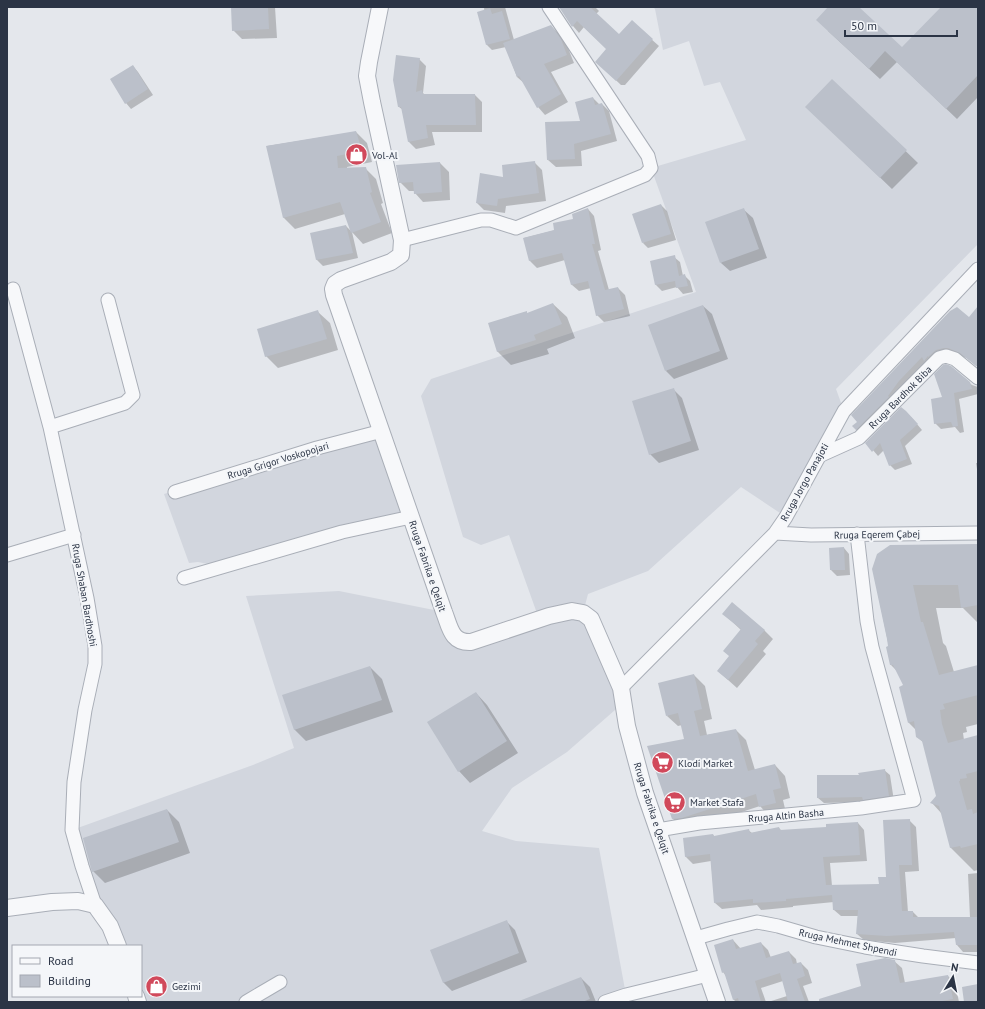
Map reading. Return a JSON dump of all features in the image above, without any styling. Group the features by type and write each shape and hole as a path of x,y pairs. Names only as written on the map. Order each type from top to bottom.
{"street":[{"name":"Rruga Fabrika e Qelqit","path":"380,7 369,62 368,76 373,108 402,240 401,255 391,262 341,280 334,284 334,294 451,632 455,638 460,641 470,642 549,616 572,611 583,613 591,619 621,688 632,745 645,793 717,1002"},
{"path":"402,240 481,220 491,220 516,228 645,175 651,168 648,156 548,7"},
{"name":"Rruga Jorgo Panajoti","path":"621,688 775,533 786,517 844,411 978,269"},
{"name":"Rruga Shaban Bardhoshi","path":"13,289 50,427 87,598 95,646 95,664 85,710 74,782 72,830 95,905 110,926 118,945"},
{"path":"50,427 126,403 133,395 108,300"},
{"name":"Rruga Bardhok Biba","path":"819,456 859,438 939,358 946,356 955,358 978,378"},
{"name":"Rruga Grigor Voskopojari","path":"175,492 317,448 382,431"},
{"path":"184,578 342,532 412,517"},
{"name":"Rruga Eqerem Çabej","path":"775,533 811,535 978,533"},
{"name":"Rruga Altin Basha","path":"658,830 699,823 861,808 914,800 867,621 857,534"},
{"path":"7,555 74,535"},
{"path":"7,908 52,902 78,901 95,905"},
{"name":"Rruga Mehmet Shpendi","path":"696,938 758,922 816,937 872,948 978,963"},
{"path":"605,1002 626,995 708,975"},
{"path":"246,1002 280,982"}],"shaded area":[{"path":"653,7 978,7 978,244 836,389 844,411 786,517 741,487 648,571 588,594 583,613 623,703 567,752 512,788 482,831 516,841 599,848 628,1002 138,1002 142,997 142,945 118,945 72,830 253,765 294,748 246,596 339,591 444,612 455,638 539,619 509,535 481,545 463,537 421,396 431,379 696,292 651,168 746,140 720,82 704,86 689,41 663,50 655,9"},
{"path":"382,431 411,517 223,567 198,562 189,563 164,494"}],"building":[{"path":"231,7 268,7 269,29 232,31"},
{"path":"559,7 590,7 619,34 632,20 653,39 616,81 595,62 606,49 577,21 572,27"},
{"path":"828,7 859,7 902,47 941,7 978,7 978,75 946,109 885,51 869,69 816,20"},
{"path":"490,8 492,14 502,11 510,39 486,45 477,12"},
{"path":"551,25 561,39 567,55 544,64 561,94 537,108 519,76 517,77 503,43"},
{"path":"396,55 420,58 416,92 422,90 423,94 475,94 476,125 426,125 428,138 408,142 401,107 398,107 393,80"},
{"path":"133,65 148,89 125,104 110,79"},
{"path":"832,79 907,150 880,178 805,107"},
{"path":"593,97 595,105 602,103 611,134 574,144 575,159 547,160 545,122 580,121 575,102"},
{"path":"356,131 362,151 337,156 338,168 366,167 372,192 370,193 381,222 351,233 340,202 283,218 266,146"},
{"path":"535,161 539,193 498,199 497,206 476,203 480,173 503,177 502,165"},
{"path":"440,162 442,192 414,194 413,182 399,183 396,165"},
{"path":"661,204 671,234 642,243 632,214"},
{"path":"588,208 595,244 592,244 605,290 618,287 624,309 596,316 588,281 571,285 562,253 529,261 523,238 554,230 553,223 573,219 572,214"},
{"path":"744,208 759,249 720,263 705,222"},
{"path":"346,225 353,253 316,260 310,233"},
{"path":"675,255 679,276 685,274 688,286 676,288 675,281 655,285 650,261"},
{"path":"553,303 562,324 534,335 536,340 497,352 488,323 527,311 527,313"},
{"path":"703,305 720,351 665,371 648,325"},
{"path":"978,306 978,364 976,366 960,353 948,348 936,350 924,361 922,357 899,381 888,396 889,397 856,430 852,426 857,422 851,415 950,311 957,307 969,317"},
{"path":"318,310 327,339 265,357 257,329"},
{"path":"946,364 951,366 970,382 972,389 954,393 958,426 953,427 951,422 934,424 931,399 942,397 934,374"},
{"path":"674,388 691,441 649,455 632,401"},
{"path":"901,407 918,424 900,440 907,459 889,466 880,443 872,452 865,443"},
{"path":"978,544 978,605 961,608 958,585 913,585 921,622 923,622 939,675 978,665 978,695 943,704 945,709 940,710 942,724 948,743 978,735 978,771 966,774 967,778 960,779 959,781 967,810 972,809 973,814 978,812 978,844 961,848 960,846 950,848 939,806 930,803 936,796 922,741 916,737 914,721 908,723 899,687 903,685 893,665 890,665 886,647 888,646 887,639 872,569 877,554 890,545"},
{"path":"844,547 845,570 830,570 829,548"},
{"path":"732,602 765,630 755,641 758,644 728,680 717,671 729,656 723,651 741,629 722,614"},
{"path":"370,666 382,700 294,730 282,695"},
{"path":"694,674 702,709 694,711 700,736 736,729 748,771 775,764 781,788 773,790 776,803 759,807 756,794 682,818 672,819 647,746 684,739 678,713 666,716 658,683"},
{"path":"476,692 507,741 458,772 427,722"},
{"path":"885,769 889,796 863,800 862,797 817,798 817,775 859,775 858,773"},
{"path":"167,809 179,842 92,872 83,838"},
{"path":"910,819 912,865 899,865 902,911 913,911 913,917 978,917 978,945 956,945 954,932 887,936 856,934 858,910 833,910 832,895 786,899 786,901 753,903 753,899 714,903 710,854 685,857 683,838 713,834 714,836 749,829 750,833 779,827 780,830 826,827 826,824 858,822 860,855 823,857 826,885 879,884 878,877 886,877 883,820"},
{"path":"507,920 519,953 443,983 430,950"},
{"path":"733,939 736,949 761,942 766,958 789,951 793,964 801,962 805,976 797,979 805,1002 788,1002 780,973 755,981 761,1002 739,1002 738,998 733,1000 724,972 722,973 714,945"},
{"path":"885,958 895,960 900,983 948,975 953,999 937,1002 820,1002 819,999 861,986 856,964"},
{"path":"581,977 590,999 582,1002 519,1002 519,1001"},
{"path":"978,984 978,1002 964,1002 962,987"}],"place":[{"name":"Vol-Al","path":"357,155"},
{"name":"Klodi Market","path":"663,763"},
{"name":"Market Stafa","path":"675,802"},
{"name":"Gezimi","path":"157,986"}]}
